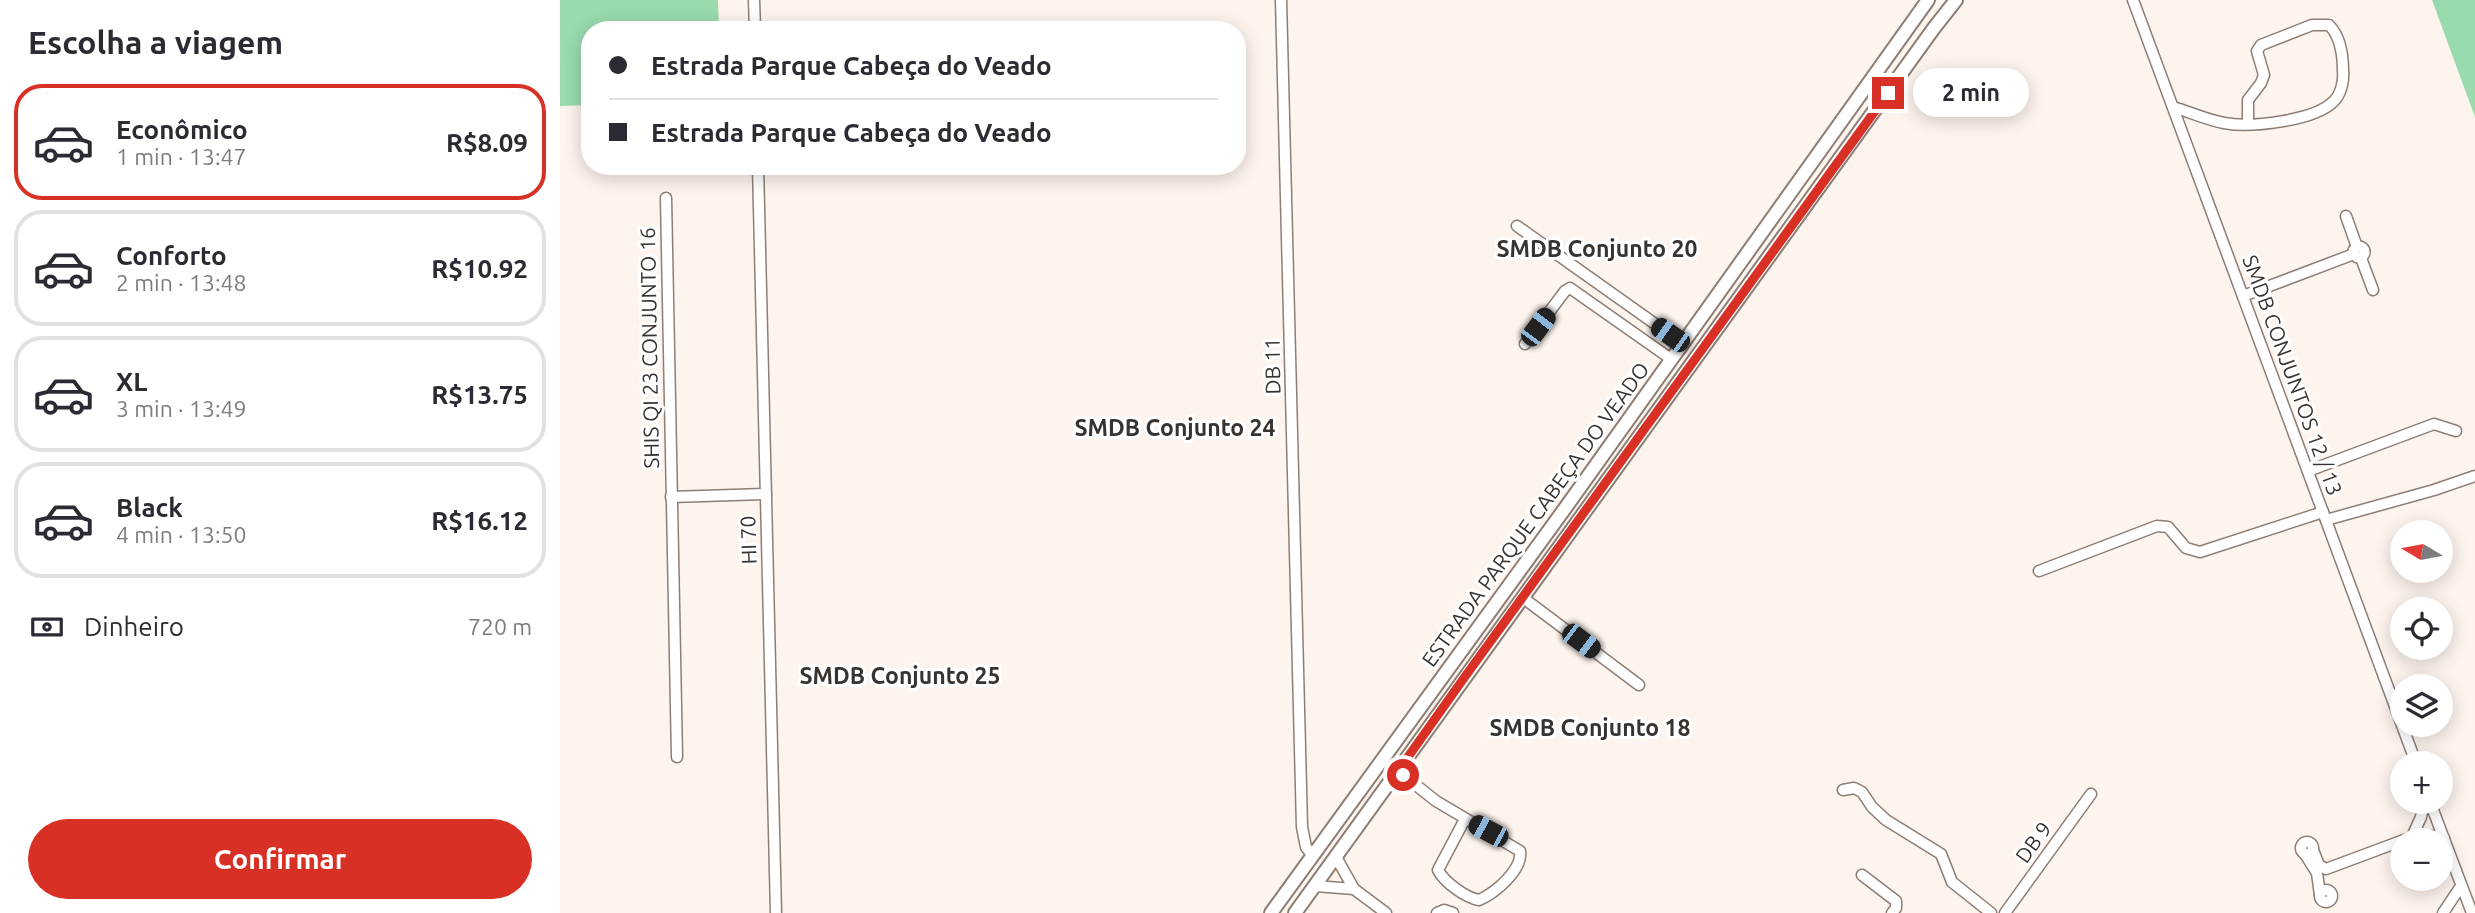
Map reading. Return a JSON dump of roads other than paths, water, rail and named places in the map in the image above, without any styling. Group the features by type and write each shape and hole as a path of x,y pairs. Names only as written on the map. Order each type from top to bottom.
{"main road":[{"name":"ESTRADA PARQUE CABEÇA DO VEADO","path":"1270,913 1928,0"},
{"name":"ESTRADA PARQUE CABEÇA DO VEADO","path":"1295,913 1956,0"},
{"path":"1394,741 1411,754"}],"street":[{"path":"754,0 755,21"},
{"name":"DB 11","path":"1281,0 1302,827 1306,847 1312,855"},
{"name":"SMDB CONJUNTOS 12 / 13","path":"2133,0 2412,751"},
{"path":"2173,107 2222,123 2248,124 2307,116 2323,109 2336,100 2344,78 2336,35 2329,26 2312,26 2261,45 2258,51 2264,75 2248,100 2248,124"},
{"name":"HI 70","path":"758,175 776,913"},
{"name":"SHIS QI 23 CONJUNTO 16","path":"666,198 677,757"},
{"path":"2346,216 2357,253 2373,290"},
{"path":"1517,226 1682,343"},
{"path":"2243,296 2357,253"},
{"path":"1525,344 1570,288 1671,359"},
{"path":"2308,471 2434,424 2441,424 2456,431"},
{"path":"2039,572 2157,526 2168,527 2190,551 2200,552 2325,516 2434,490 2475,476"},
{"path":"671,497 766,494"},
{"path":"1522,597 1639,685"},
{"path":"1398,771 1465,819 1517,847 1521,855 1518,865 1508,877 1479,900 1471,898 1441,877 1438,870 1465,819"},
{"path":"1843,790 1854,788 1862,792 1872,807 1886,820 1941,854 1952,881 1991,913"},
{"name":"DB 9","path":"2005,913 2091,794"},
{"path":"2326,869 2390,845"},
{"path":"2309,852 2319,865 2326,869 2324,878 2331,893 2325,890 2320,895 2317,873 2309,852"},
{"path":"1336,857 1354,889 1386,913"},
{"path":"2453,862 2472,913"},
{"path":"1862,875 1896,901 1896,908 1892,913"},
{"path":"1315,886 1354,889"},
{"path":"2443,913 2462,886"},
{"path":"1437,913 1444,910 1453,913"}],"district":[{"name":"SMDB Conjunto 20","path":"1597,248"},
{"name":"SMDB Conjunto 24","path":"1175,427"},
{"name":"SMDB Conjunto 25","path":"900,675"},
{"name":"SMDB Conjunto 18","path":"1590,727"}]}
